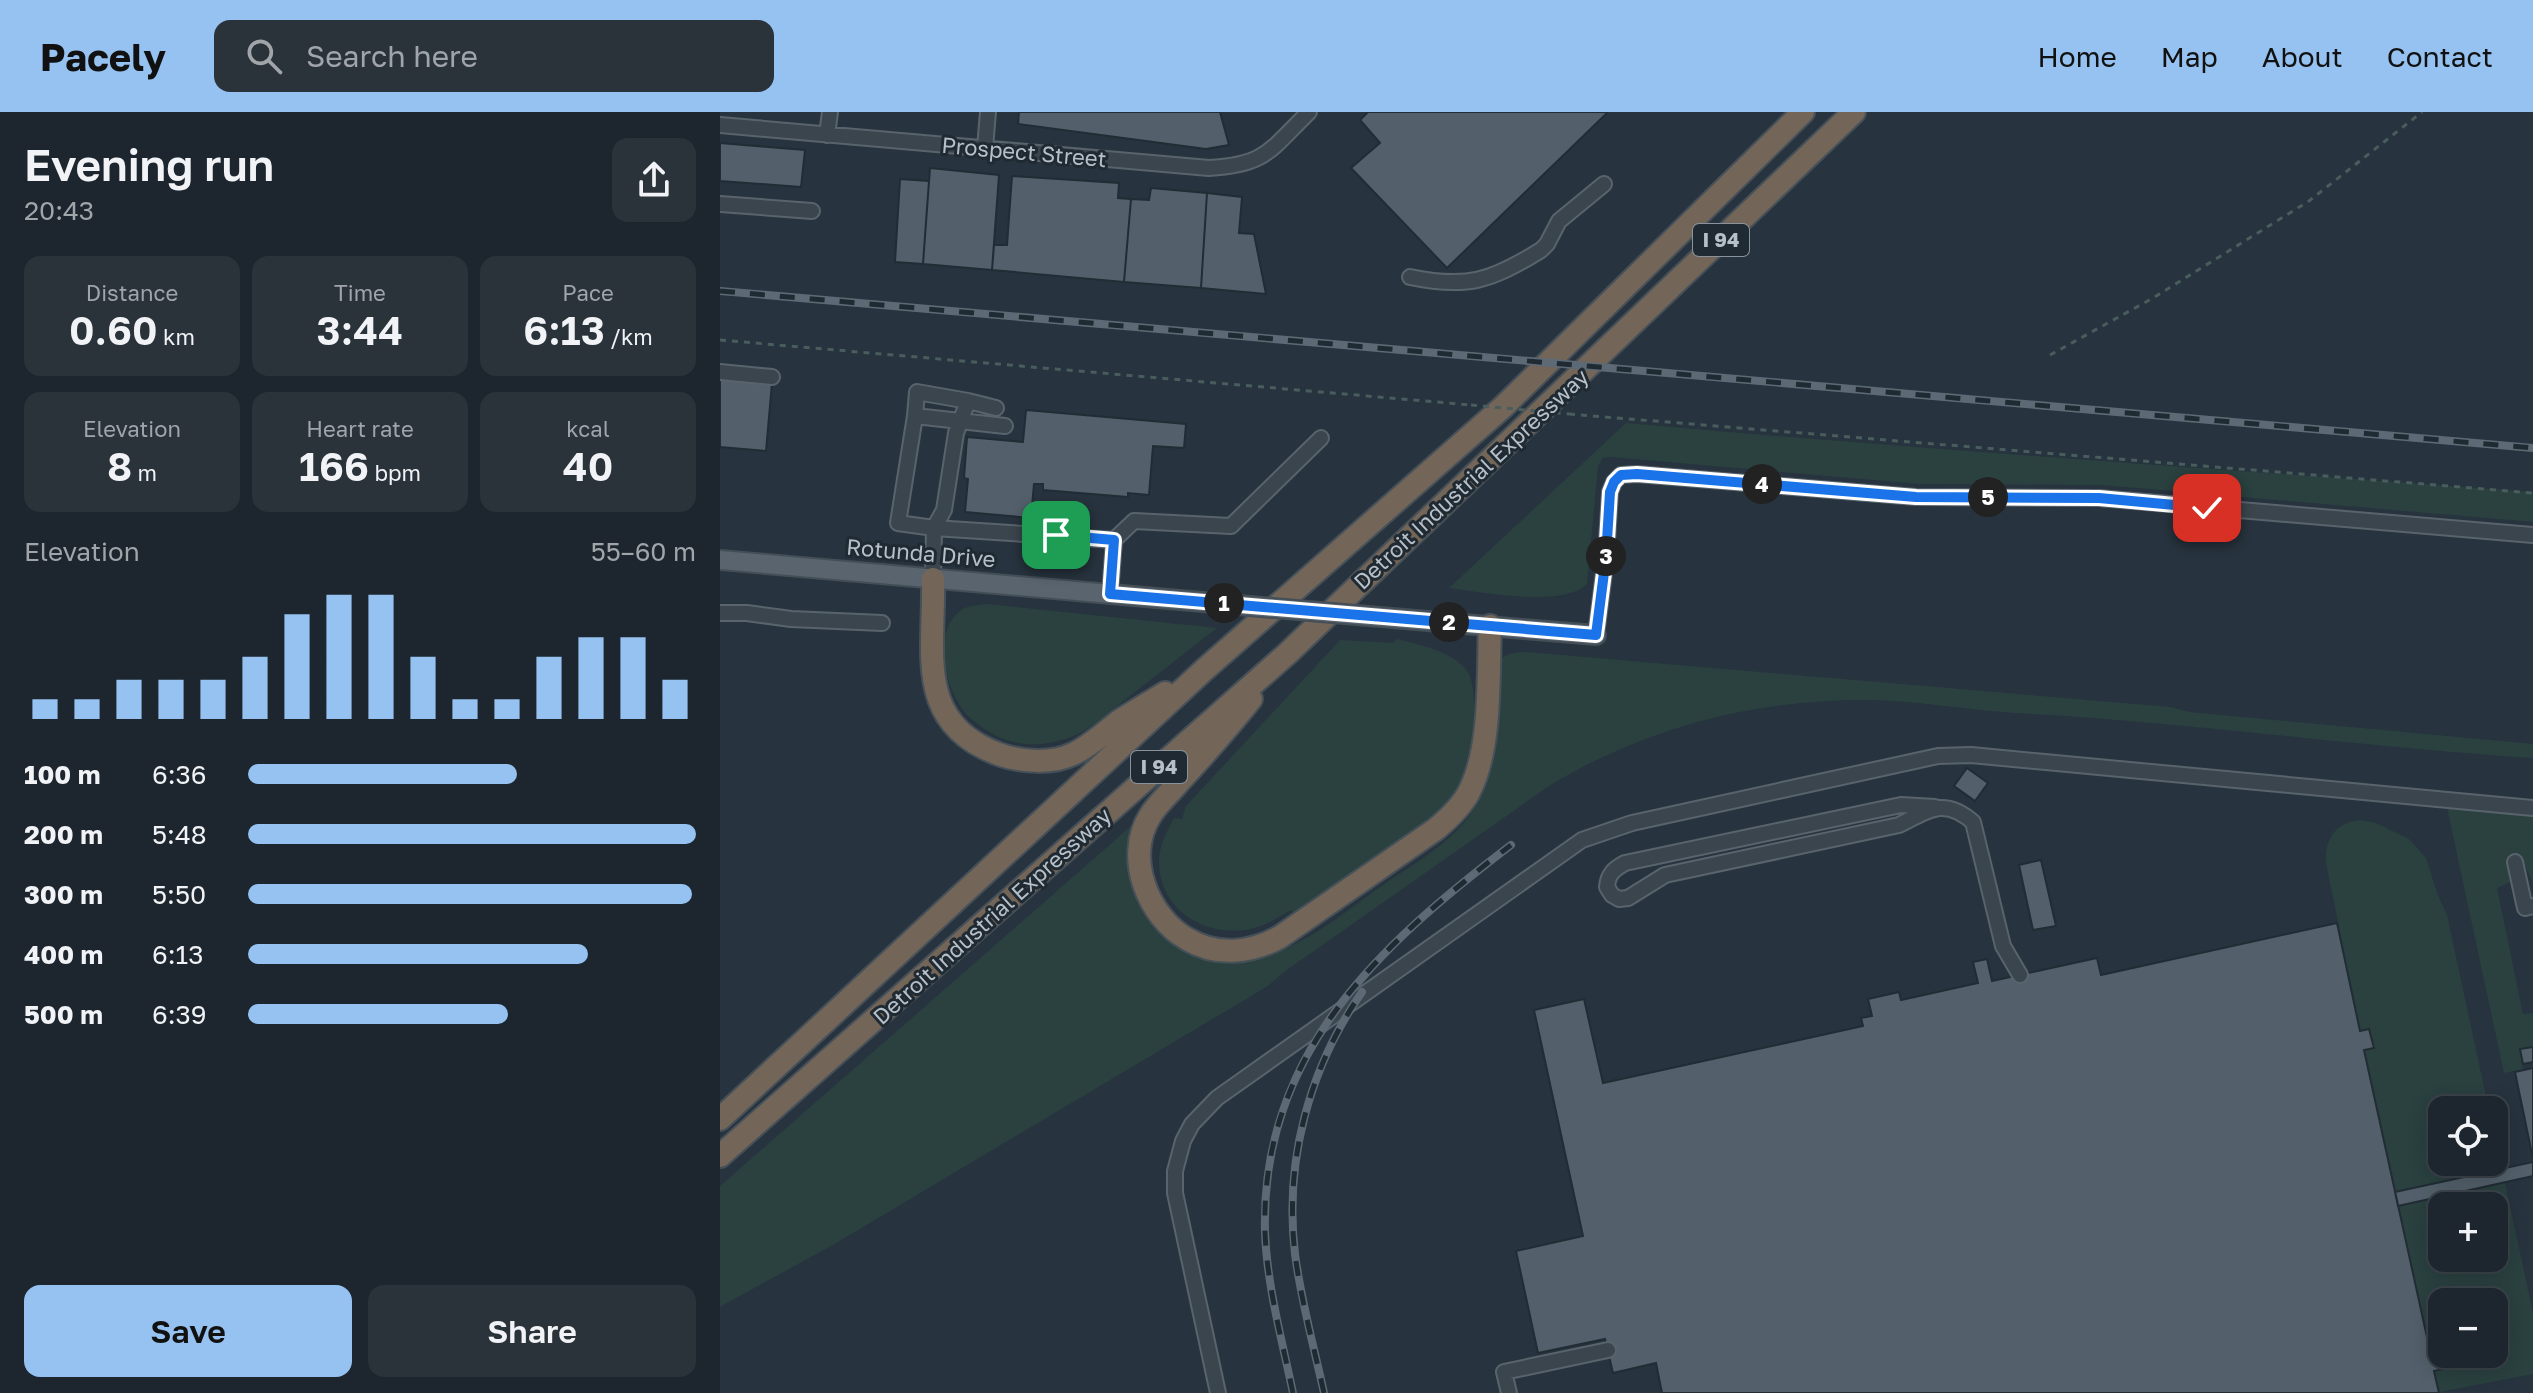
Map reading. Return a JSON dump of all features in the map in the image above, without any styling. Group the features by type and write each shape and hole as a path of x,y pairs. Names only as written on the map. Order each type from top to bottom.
{"highway":[{"name":"Detroit Industrial Expressway","path":"720,1119 1204,670 1503,407 1803,112"},
{"name":"Detroit Industrial Expressway","path":"720,1156 1288,653 1854,112"},
{"path":"933,579 931,655 935,691 951,721 963,733 991,751 1010,758 1038,761 1072,755 1127,716 1204,670"},
{"path":"1288,653 1219,740 1149,816 1143,832 1140,863 1150,901 1177,934 1195,944 1216,950 1258,948 1280,937 1436,829 1456,810 1469,793 1481,752 1490,626"}],"main road":[{"name":"Rotunda Drive","path":"720,560 1596,635"}],"street":[{"path":"827,135 830,112"},
{"path":"985,148 988,112"},
{"name":"Prospect Street","path":"726,121 827,135 1209,168 1239,166 1261,158 1309,112"},
{"path":"1410,277 1457,284 1476,282 1495,275 1541,250 1559,221 1604,184"},
{"path":"720,204 812,211"},
{"path":"720,372 772,377"},
{"path":"996,408 917,392 898,523 1114,540"},
{"path":"933,579 934,528 944,510 959,421 968,401"},
{"path":"915,416 1005,426"},
{"path":"1110,594 1114,540 1134,521 1231,526 1321,438"},
{"path":"1596,635 1610,492 1621,475 1916,497 2099,498 2533,535"},
{"path":"720,611 791,619 882,623"},
{"path":"1218,1393 1175,1193 1178,1156 1192,1124 1217,1098 1582,840 1632,823 1938,756 1971,755 2533,808"},
{"path":"1935,807 1899,825 1665,875 1628,898 1619,899 1607,887 1613,870 1625,863 1901,805 1935,807 1950,808 1963,813 1973,822 2003,946 2020,975"},
{"path":"2515,862 2525,908 2533,906"},
{"path":"1509,1393 1504,1372 1608,1350"}],"path":[{"path":"2050,355 2153,298 2309,201 2422,112"},
{"path":"720,340 2533,493"}],"green space":[{"path":"1626,423 2533,492 2533,522 2102,485 1920,484 1610,457 1603,458 1598,466 1587,584 1576,591 1541,597 1449,588"},
{"path":"987,604 1217,628 1086,730 1055,742 1023,744 1000,738 971,718 956,698 946,671 944,643 953,618 965,608"},
{"path":"1397,639 1451,657 1465,668 1471,678 1474,709 1470,746 1462,778 1450,801 1435,819 1295,915 1291,910 1262,926 1240,931 1222,930 1205,926 1177,908 1161,878 1159,859 1174,818 1182,819 1186,806 1340,640 1393,643"},
{"path":"1527,652 2170,707 2190,712 2533,744 2533,758 1884,700 1781,705 1700,721 1623,748 1549,786 1268,986 838,1242 720,1307 720,1186 1139,819 1131,860 1132,885 1139,906 1165,938 1202,957 1223,960 1244,960 1282,950 1330,923 1426,856 1459,828 1476,805 1489,771 1493,754 1499,662 1508,655"},
{"path":"2447,808 2533,814 2533,883 2521,857 2508,858 2510,882 2497,888 2523,1014 2533,1013 2533,1047 2520,1050 2523,1069 2504,1073"},
{"path":"2360,820 2376,823 2409,839 2426,858 2447,915 2486,1096 2428,1096 2428,1176 2503,1176 2507,1192 2428,1192 2428,1272 2508,1272 2508,1197 2533,1313 2533,1374 2439,1392 2434,1371 2443,1368 2508,1368 2508,1288 2428,1288 2428,1342 2364,1050 2374,1048 2369,1029 2360,1031 2326,863 2330,839 2344,824"}],"building":[{"path":"1019,112 1220,112 1229,145 1206,149 1018,124"},
{"path":"1368,112 1608,112 1447,268 1351,168 1380,143 1360,120"},
{"path":"720,143 805,150 801,187 720,181"},
{"path":"930,168 999,175 992,270 923,264"},
{"path":"1012,176 1119,183 1118,198 1131,199 1124,282 992,270 994,245 1007,245"},
{"path":"900,179 929,181 923,264 895,262"},
{"path":"1151,188 1207,193 1201,288 1124,282 1131,199 1149,200"},
{"path":"1207,193 1242,197 1239,233 1254,234 1266,294 1201,288"},
{"path":"720,378 772,383 766,451 720,447"},
{"path":"1026,410 1186,424 1184,448 1153,446 1149,495 1128,493 1128,497 1043,490 1043,484 1034,484 1031,518 965,512 967,437 1023,442"},
{"path":"1967,768 1988,783 1975,801 1954,786"},
{"path":"2041,860 2056,926 2033,930 2019,865"},
{"path":"2337,923 2360,1031 2369,1029 2374,1048 2364,1050 2428,1342 2428,1368 2443,1368 2434,1371 2439,1393 1662,1393 1656,1363 1613,1373 1605,1339 1538,1353 1516,1251 1583,1236 1534,1010 1584,999 1603,1083 1863,1026 1861,1018 1872,1016 1868,999 1899,992 1901,1000 1978,983 1973,962 1987,959 1992,981 2097,958 2101,975"},
{"path":"2533,1047 2533,1062 2523,1064 2520,1049"},
{"path":"2533,1068 2533,1159 2515,1072"},
{"path":"2533,1162 2533,1176 2461,1192 2428,1192 2428,1199 2398,1206 2395,1192 2469,1176 2508,1176 2508,1167"}],"railway":[{"path":"720,291 2533,448"},
{"path":"1293,1393 1272,1293 1265,1232 1269,1168 1283,1110 1306,1057 1337,1009 1374,964 1417,922 1511,845"},
{"path":"1324,1393 1295,1254 1293,1185 1304,1117 1315,1084 1343,1021 1362,992"}],"route":[{"path":"1056,535 1114,540 1110,594 1596,635 1610,492 1621,475 1916,497 2099,498 2207,508"}]}
